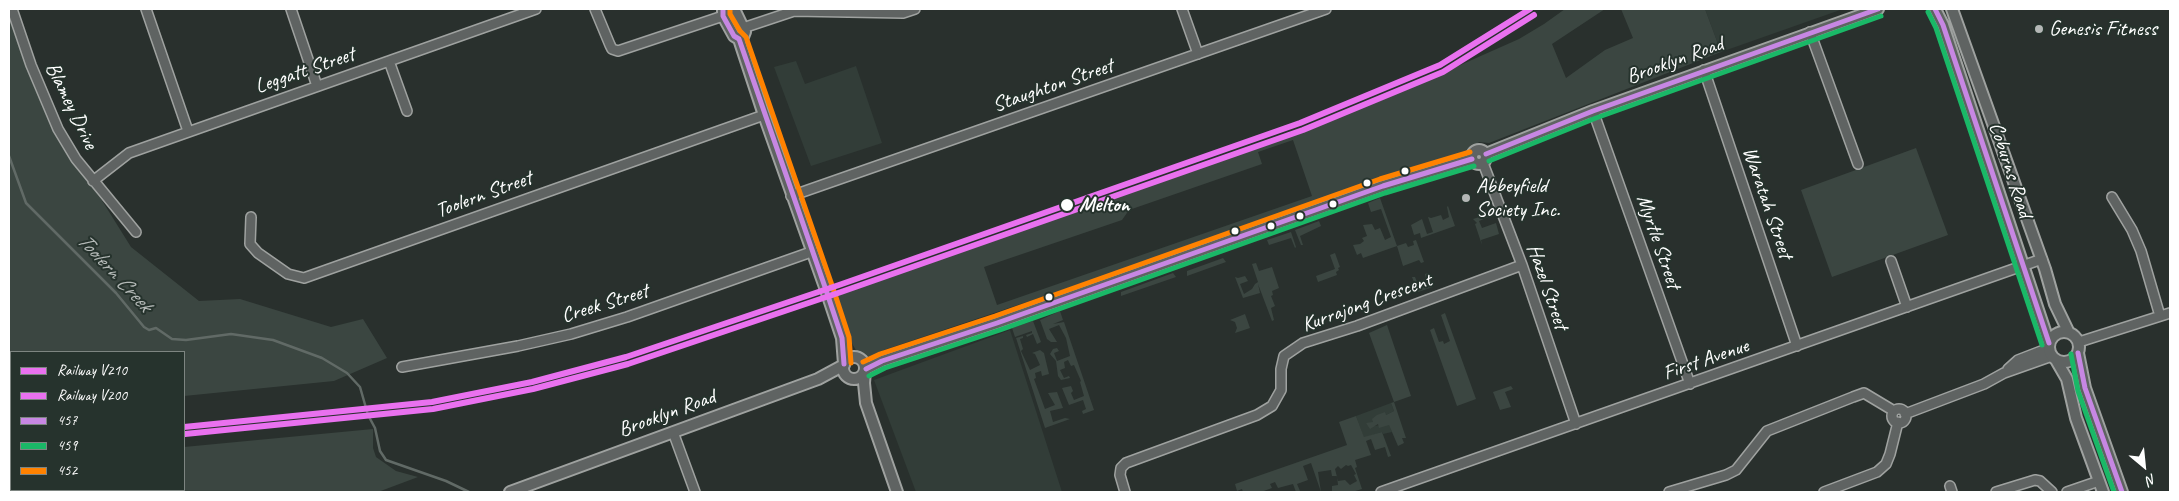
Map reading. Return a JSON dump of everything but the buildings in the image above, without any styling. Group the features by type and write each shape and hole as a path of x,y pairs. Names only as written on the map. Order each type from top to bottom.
{"street":[{"name":"Blamey Drive","path":"12,9 46,104 76,159 136,232"},
{"path":"146,9 188,131"},
{"path":"291,9 316,86"},
{"name":"Leggatt Street","path":"93,181 129,153 536,9"},
{"path":"595,9 614,51 622,51 723,13 734,36 739,39 842,338 846,370 866,403 897,492"},
{"path":"734,9 743,28 744,34 739,39"},
{"path":"743,28 794,12 871,10 903,13 915,9"},
{"path":"1182,9 1198,54"},
{"name":"Staughton Street","path":"792,196 1326,9"},
{"name":"Brooklyn Road","path":"863,365 882,361 981,329 1383,186 1472,159 1472,154 1475,150 1480,149 1484,158 1593,111 1878,9"},
{"name":"Coburns Road","path":"1935,9 1946,34 2052,352 2067,379 2076,418 2103,492"},
{"name":"Coburns Road","path":"1952,9 2042,259 2055,304 2069,333"},
{"path":"1810,32 1858,164"},
{"path":"389,61 407,111"},
{"name":"Waratah Street","path":"1704,70 1797,346"},
{"name":"Myrtle Street","path":"1593,111 1690,384"},
{"name":"Toolern Street","path":"251,217 250,244 258,253 288,274 304,278 764,115"},
{"name":"Hazel Street","path":"1484,158 1576,424"},
{"path":"2112,198 2132,230 2141,251 2160,316"},
{"name":"Creek Street","path":"402,367 572,334 627,318 811,252"},
{"name":"First Avenue","path":"1381,492 2042,259"},
{"path":"1891,261 1907,307"},
{"name":"Kurrajong Crescent","path":"1125,492 1120,475 1121,468 1126,463 1257,415 1272,406 1281,390 1281,369 1284,356 1303,343 1357,326 1522,265"},
{"path":"2052,352 2061,362 2071,360 2078,348 2170,313"},
{"path":"2052,352 2059,333 2069,333 2078,348 2086,388 2122,492"},
{"path":"842,338 863,365 866,403"},
{"path":"1906,414 1984,384 2004,373 2018,360 2052,352"},
{"path":"846,370 849,358 863,365"},
{"path":"846,370 857,379 863,365"},
{"name":"Brooklyn Road","path":"510,492 846,370"},
{"path":"1669,492 1726,475 1736,470 1767,431 1853,396 1864,393 1894,411 1901,409 1906,414"},
{"path":"1894,411 1892,417 1898,422"},
{"path":"1898,422 1904,420 1906,414"},
{"path":"1824,492 1877,472 1886,464 1898,422"},
{"path":"673,432 695,492"},
{"path":"1996,492 2035,480 2040,481 2052,492"},
{"path":"2067,492 2099,482"}],"shaded area":[{"path":"1565,9 1605,9 1552,44 1566,78 1605,50 1633,38 1621,9 1705,9 1721,52 1489,143 1479,142 1473,149 1214,239 884,350 868,360 858,354 849,338 832,294 1377,102 1519,39","holes":["1293,140 1312,196 997,305 984,267 1122,220 1129,210 1262,164 1258,152"]},
{"path":"1705,9 1843,9 1721,52"},
{"path":"9,11 35,89 61,144 101,199 131,247 199,301 240,299 331,327 363,319 387,358 334,381 185,396 185,351 10,351 9,413"},
{"path":"796,61 805,84 856,66 882,143 811,166 774,67"},
{"path":"1916,148 1948,235 1832,277 1801,190"},
{"path":"1380,198 1397,246 1363,258 1361,253 1357,255 1353,245 1360,244 1364,241 1362,238 1367,236 1363,225 1372,224 1375,230 1380,228 1385,240 1391,237 1381,209 1371,212 1368,203"},
{"path":"1448,206 1455,226 1421,238 1420,233 1414,235 1411,225 1422,219 1427,234 1433,232 1428,217 1441,215 1443,220 1449,217"},
{"path":"1492,213 1493,215 1479,221 1482,228 1496,223 1499,234 1481,240 1482,245 1475,224 1477,223 1473,219"},
{"path":"1319,221 1321,226 1300,236 1303,245 1301,245 1295,230"},
{"path":"1291,232 1295,248 1291,238 1269,245 1267,240"},
{"path":"1416,240 1424,262 1421,263 1419,260 1403,266 1397,246 1406,243 1408,247 1414,245 1413,241"},
{"path":"1335,253 1340,267 1336,272 1337,275 1318,282 1316,276 1335,269 1330,255"},
{"path":"1223,258 1226,262 1187,276 1187,271"},
{"path":"1256,263 1259,271 1272,267 1279,288 1272,291 1273,295 1271,296 1275,306 1271,308 1274,320 1272,321 1258,284 1260,293 1243,298 1235,277 1245,276 1248,281 1240,284 1244,294 1252,289 1258,282 1252,264"},
{"path":"1173,273 1176,277 1121,296 1121,292"},
{"path":"1428,273 1433,287 1418,292 1412,277 1415,277 1417,282 1426,279 1425,274"},
{"path":"1060,311 1063,320 1053,324 1064,322 1094,410 1083,414 1082,411 1086,409 1083,400 1069,405 1062,388 1071,386 1074,400 1084,396 1081,381 1074,365 1071,366 1068,360 1064,362 1065,368 1060,370 1064,378 1069,376 1070,378 1061,380 1058,376 1056,361 1050,354 1053,349 1057,348 1059,351 1054,353 1057,361 1070,356 1066,338 1059,325 1049,329 1057,342 1051,342 1047,339 1040,320"},
{"path":"1445,313 1476,399 1457,406 1430,330 1434,328 1439,342 1443,341 1444,344 1450,341 1441,315"},
{"path":"1245,314 1250,328 1235,333 1237,328 1235,322 1230,320"},
{"path":"1033,321 1041,342 1037,344 1033,334 1027,337 1026,335 1032,333 1032,331 1015,337 1012,328"},
{"path":"1387,325 1411,396 1394,402 1369,333"},
{"path":"1010,330 1062,492 916,492 874,380"},
{"path":"1023,336 1020,339 1023,349 1021,351 1030,370 1040,365 1035,354 1032,353 1040,350 1044,353 1049,374 1042,376 1041,371 1035,373 1036,378 1034,379 1045,409 1055,405 1048,393 1057,392 1063,408 1050,411 1053,422 1065,418 1070,419 1045,428 1016,338"},
{"path":"1511,386 1513,389 1505,392 1511,407 1500,410 1493,392"},
{"path":"1394,402 1406,438 1402,438 1404,443 1398,446 1389,425 1379,428 1378,424 1370,429 1366,423 1373,422 1372,419 1377,415 1385,412 1386,415 1394,411 1391,403"},
{"path":"1391,403 1394,411 1373,419 1373,423 1366,423 1373,426 1389,424 1392,432 1383,434 1382,432 1364,438 1356,416"},
{"path":"1356,416 1364,437 1382,432 1391,456 1388,457 1385,447 1375,450 1371,439 1366,441 1371,455 1355,460 1357,467 1355,468 1362,489 1352,492 1325,492 1332,491 1332,486 1338,485 1337,478 1338,481 1345,480 1350,485 1357,481 1354,475 1356,474 1351,465 1346,465 1341,469 1338,466 1335,469 1337,476 1332,476 1331,470 1318,472 1321,492 1311,463 1303,466 1308,480 1297,484 1300,491 1296,492 1293,484 1278,488 1275,482 1270,484 1272,488 1261,492 1243,492 1242,489 1237,491 1235,484 1347,445 1339,422"},
{"path":"373,429 373,448 376,457 396,471 418,477 378,492 9,492 9,464 10,491 185,491 185,447"}],"waterway":[{"name":"Toolern Creek","path":"9,156 26,203 116,293 144,327 149,330 156,328 172,339 186,340 231,334 273,340 322,358 347,373 360,387 368,415 375,428 380,451 386,460 446,481 469,492"}],"rail line":[{"name":"V210","path":"185,427 432,402 532,382 626,357 839,285 1300,123 1440,65 1530,9"},
{"name":"V200","path":"185,434 433,409 533,389 628,364 841,292 1303,130 1443,72 1534,15"}],"transit line":[{"name":"457","path":"723,9 723,16 734,36 739,39 826,290 842,338 844,364"},
{"name":"452","path":"730,9 730,14 746,37 833,288 849,337 851,363"},
{"name":"457","path":"1486,154 1593,111 1878,9"},
{"name":"457","path":"1935,9 1943,25 2049,343"},
{"name":"459","path":"1928,12 1936,28 2042,345"},
{"name":"459","path":"1489,161 1596,118 1881,16"},
{"name":"452","path":"863,362 880,354 995,316 1380,179 1470,152"},
{"name":"457","path":"866,369 882,361 997,323 1383,186 1472,159"},
{"name":"459","path":"869,376 885,368 1000,330 1385,193 1474,166"},
{"name":"457","path":"2078,353 2085,388 2122,492"},
{"name":"459","path":"2071,354 2078,391 2114,492"}],"place":[{"name":"Genesis Fitness","path":"2039,29"},
{"name":"Abbeyfield Society Inc.","path":"1466,198"},
{"name":"Melton","path":"1067,205"}]}
